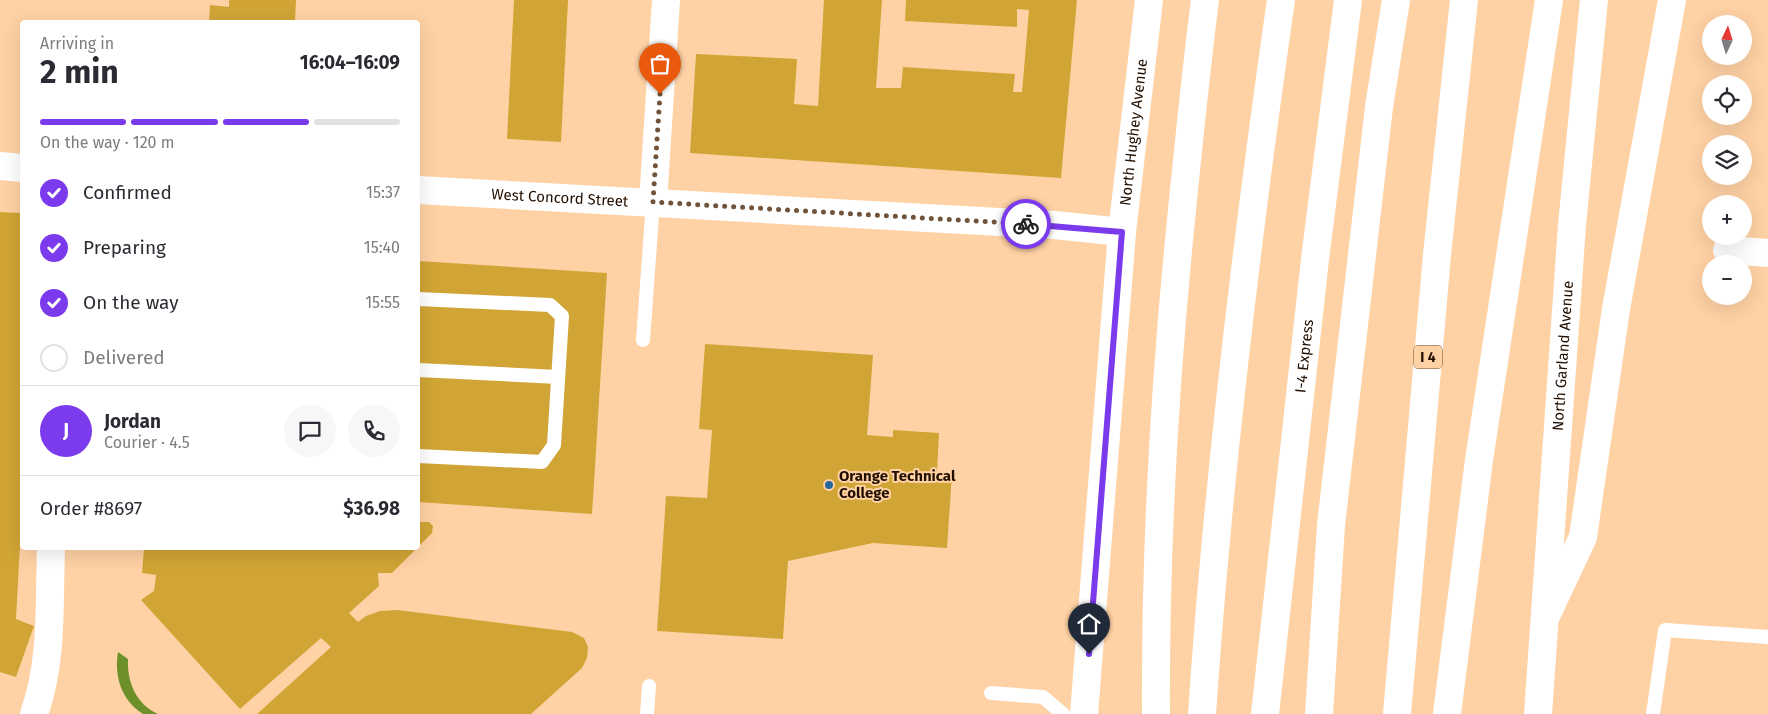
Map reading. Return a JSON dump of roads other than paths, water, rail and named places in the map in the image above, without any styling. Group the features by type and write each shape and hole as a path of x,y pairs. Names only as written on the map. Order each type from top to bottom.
{"main road":[{"path":"653,202 666,0"},
{"name":"North Hughey Avenue","path":"1084,714 1122,232 1149,0"},
{"path":"1156,714 1157,570 1169,349 1188,150 1205,0"},
{"path":"1202,714 1219,512 1241,296 1281,0"},
{"name":"I-4 Express","path":"1265,714 1315,259 1348,0"},
{"path":"1319,714 1333,506 1379,107 1396,0"},
{"name":"I 4","path":"1397,714 1436,265 1464,0"},
{"path":"1446,714 1478,469 1549,0"},
{"name":"North Garland Avenue","path":"1538,714 1572,225 1594,0"},
{"path":"1545,618 1583,536 1616,309 1672,0"},
{"path":"0,166 20,168"},
{"name":"West Concord Street","path":"420,190 1054,225 1122,232"},
{"path":"1727,250 1768,253"},
{"path":"34,714 40,694 46,659 51,550"}],"lane":[{"path":"643,340 653,202"},
{"path":"420,299 550,305 562,316 554,445 542,462 420,456"},
{"path":"420,370 558,377"},
{"path":"1653,714 1665,630 1768,637"},
{"path":"648,714 650,686"},
{"path":"990,693 1043,697 1063,714"}],"place":[{"name":"Orange Technical College","path":"829,485"}]}
